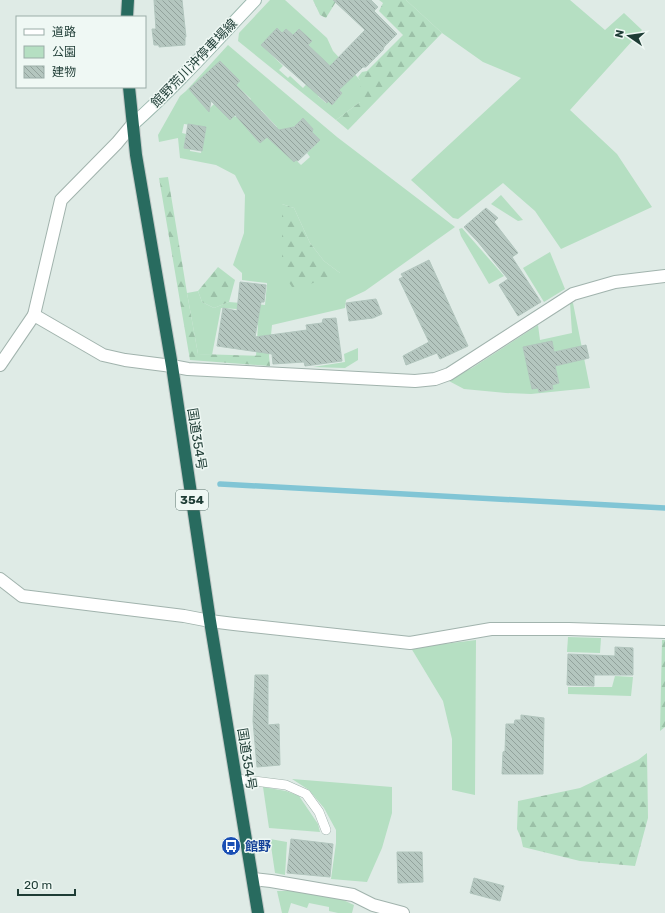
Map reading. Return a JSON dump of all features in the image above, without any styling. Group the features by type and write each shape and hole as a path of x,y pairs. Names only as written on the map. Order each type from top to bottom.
{"highway":[{"path":"127,16 128,0"},
{"name":"国道354号","path":"129,88 136,154 172,366 210,621 258,913"}],"street":[{"name":"館野荒川沖停車場線","path":"34,315 61,200 117,143 132,125 181,78 255,0"},
{"path":"0,365 34,315 103,355 125,360 188,369 399,381 435,379 448,374 573,294 615,282 665,276"},
{"path":"0,579 22,596 184,616 210,621 410,643 491,629 569,629 665,632"},
{"path":"253,879 353,895 373,905 403,913"}],"lane":[{"path":"236,779 286,785 306,794 319,812 326,830"}],"green space":[{"path":"270,0 285,0 327,38 333,51 360,80 360,102 336,120 238,41 239,33","holes":["277,28 282,33 286,29 293,35 299,29 312,41 308,45 326,63 303,88 290,76 288,78 279,70 283,66 267,50 272,44","322,74 342,93 332,105 328,101 326,103 318,96"]},
{"path":"313,0 337,0 326,18 320,15"},
{"path":"379,0 406,0 442,33 348,130 336,120 360,102 360,80 358,77 362,72 367,71 403,35 379,11 383,3"},
{"path":"406,0 570,0 605,30 624,13 642,30 570,110 617,154 652,207 561,249 535,211 503,183 458,219 453,218 411,180 521,78 483,62 442,33"},
{"path":"228,45 337,137 455,227 365,291 346,300 345,308 272,325 269,356 256,356 258,325 251,324 253,310 221,308 212,355 198,354 187,293 198,291 202,302 214,308 229,302 265,305 267,283 242,280 242,273 233,265 244,233 245,195 235,175 216,165 180,158 178,138 159,142 158,135 180,96","holes":["230,72 240,81 236,85 251,99 241,109 242,111 236,117 214,104 210,108 201,99","261,110 277,127 260,143 245,126","303,118 313,129 312,132 320,140 307,153 310,157 301,165 296,160","184,124 206,127 201,153 184,148 186,134 182,133","282,204 294,208 310,243 324,261 340,273 282,272"]},
{"path":"168,177 198,354 269,356 270,366 190,360 159,178"},
{"path":"501,195 523,220 518,221 491,204"},
{"path":"282,204 294,208 310,243 324,261 340,273 294,290 282,272"},
{"path":"462,228 504,276 489,284 461,236 459,229"},
{"path":"550,252 565,289 544,302 523,268"},
{"path":"218,267 235,280 229,302 214,308 202,302 198,291"},
{"path":"570,303 573,303 590,388 531,394 506,393 464,389 447,380 472,368 538,325 540,340 572,333","holes":["560,351 563,364 555,366 559,383 552,385 553,389 539,392 538,388 532,389 554,352"]},
{"path":"358,348 358,360 345,368 313,367 345,362 344,354"},
{"path":"568,637 601,638 600,653 567,652"},
{"path":"476,640 475,795 452,790 452,739 443,701 411,648"},
{"path":"662,640 665,640 665,727 660,731"},
{"path":"615,676 633,677 631,696 568,694 568,687 612,687"},
{"path":"647,753 648,818 635,866 580,861 523,847 517,829 518,801 580,788 638,760"},
{"path":"292,779 392,787 392,813 382,848 367,882 331,879 336,843 336,830 324,808 309,790"},
{"path":"263,787 286,791 299,796 318,824 320,832 269,828"},
{"path":"270,839 287,842 285,875 275,873"},
{"path":"277,891 302,891 341,899 354,905 352,913 338,913 329,911 329,907 309,903 307,908 291,903 288,913 282,913"}],"building":[{"path":"154,0 182,0 186,37 185,45 159,47 159,45 154,45 152,29 156,29"},
{"path":"333,0 371,0 378,7 374,11 397,34 366,67 363,67 339,90 342,93 332,105 328,101 327,103 261,45 277,28 282,33 286,29 293,35 299,29 312,41 308,45 330,66 365,30"},
{"path":"220,61 240,81 236,85 279,130 294,127 303,118 313,129 312,132 320,140 298,161 296,160 294,162 267,137 260,143 235,115 230,120 211,101 209,112 189,89"},
{"path":"188,124 206,127 202,151 184,148"},
{"path":"486,208 498,218 494,222 518,253 512,257 541,302 518,316 499,285 508,279 464,227"},
{"path":"429,260 468,346 440,359 437,353 406,365 403,356 429,342 399,279 403,277 401,274"},
{"path":"240,282 266,285 264,302 261,302 255,337 307,330 306,325 322,323 323,319 336,318 342,361 305,366 304,362 273,364 272,354 217,346 223,308 237,311"},
{"path":"376,299 382,314 373,318 349,321 346,303"},
{"path":"552,341 554,352 586,345 589,358 555,366 559,383 552,385 553,389 539,392 538,388 532,389 523,347"},
{"path":"615,647 633,648 633,675 594,675 594,686 567,685 568,654 615,656"},
{"path":"255,675 268,675 268,725 279,724 280,765 257,767 253,721"},
{"path":"521,715 544,718 543,774 502,774 506,724 514,724 515,720 521,720"},
{"path":"291,839 333,844 330,877 287,873"},
{"path":"397,852 422,852 423,882 398,883"},
{"path":"474,878 504,886 500,901 470,893"}],"waterway":[{"path":"220,484 665,508"}],"place":[{"name":"館野","path":"231,846"}]}
